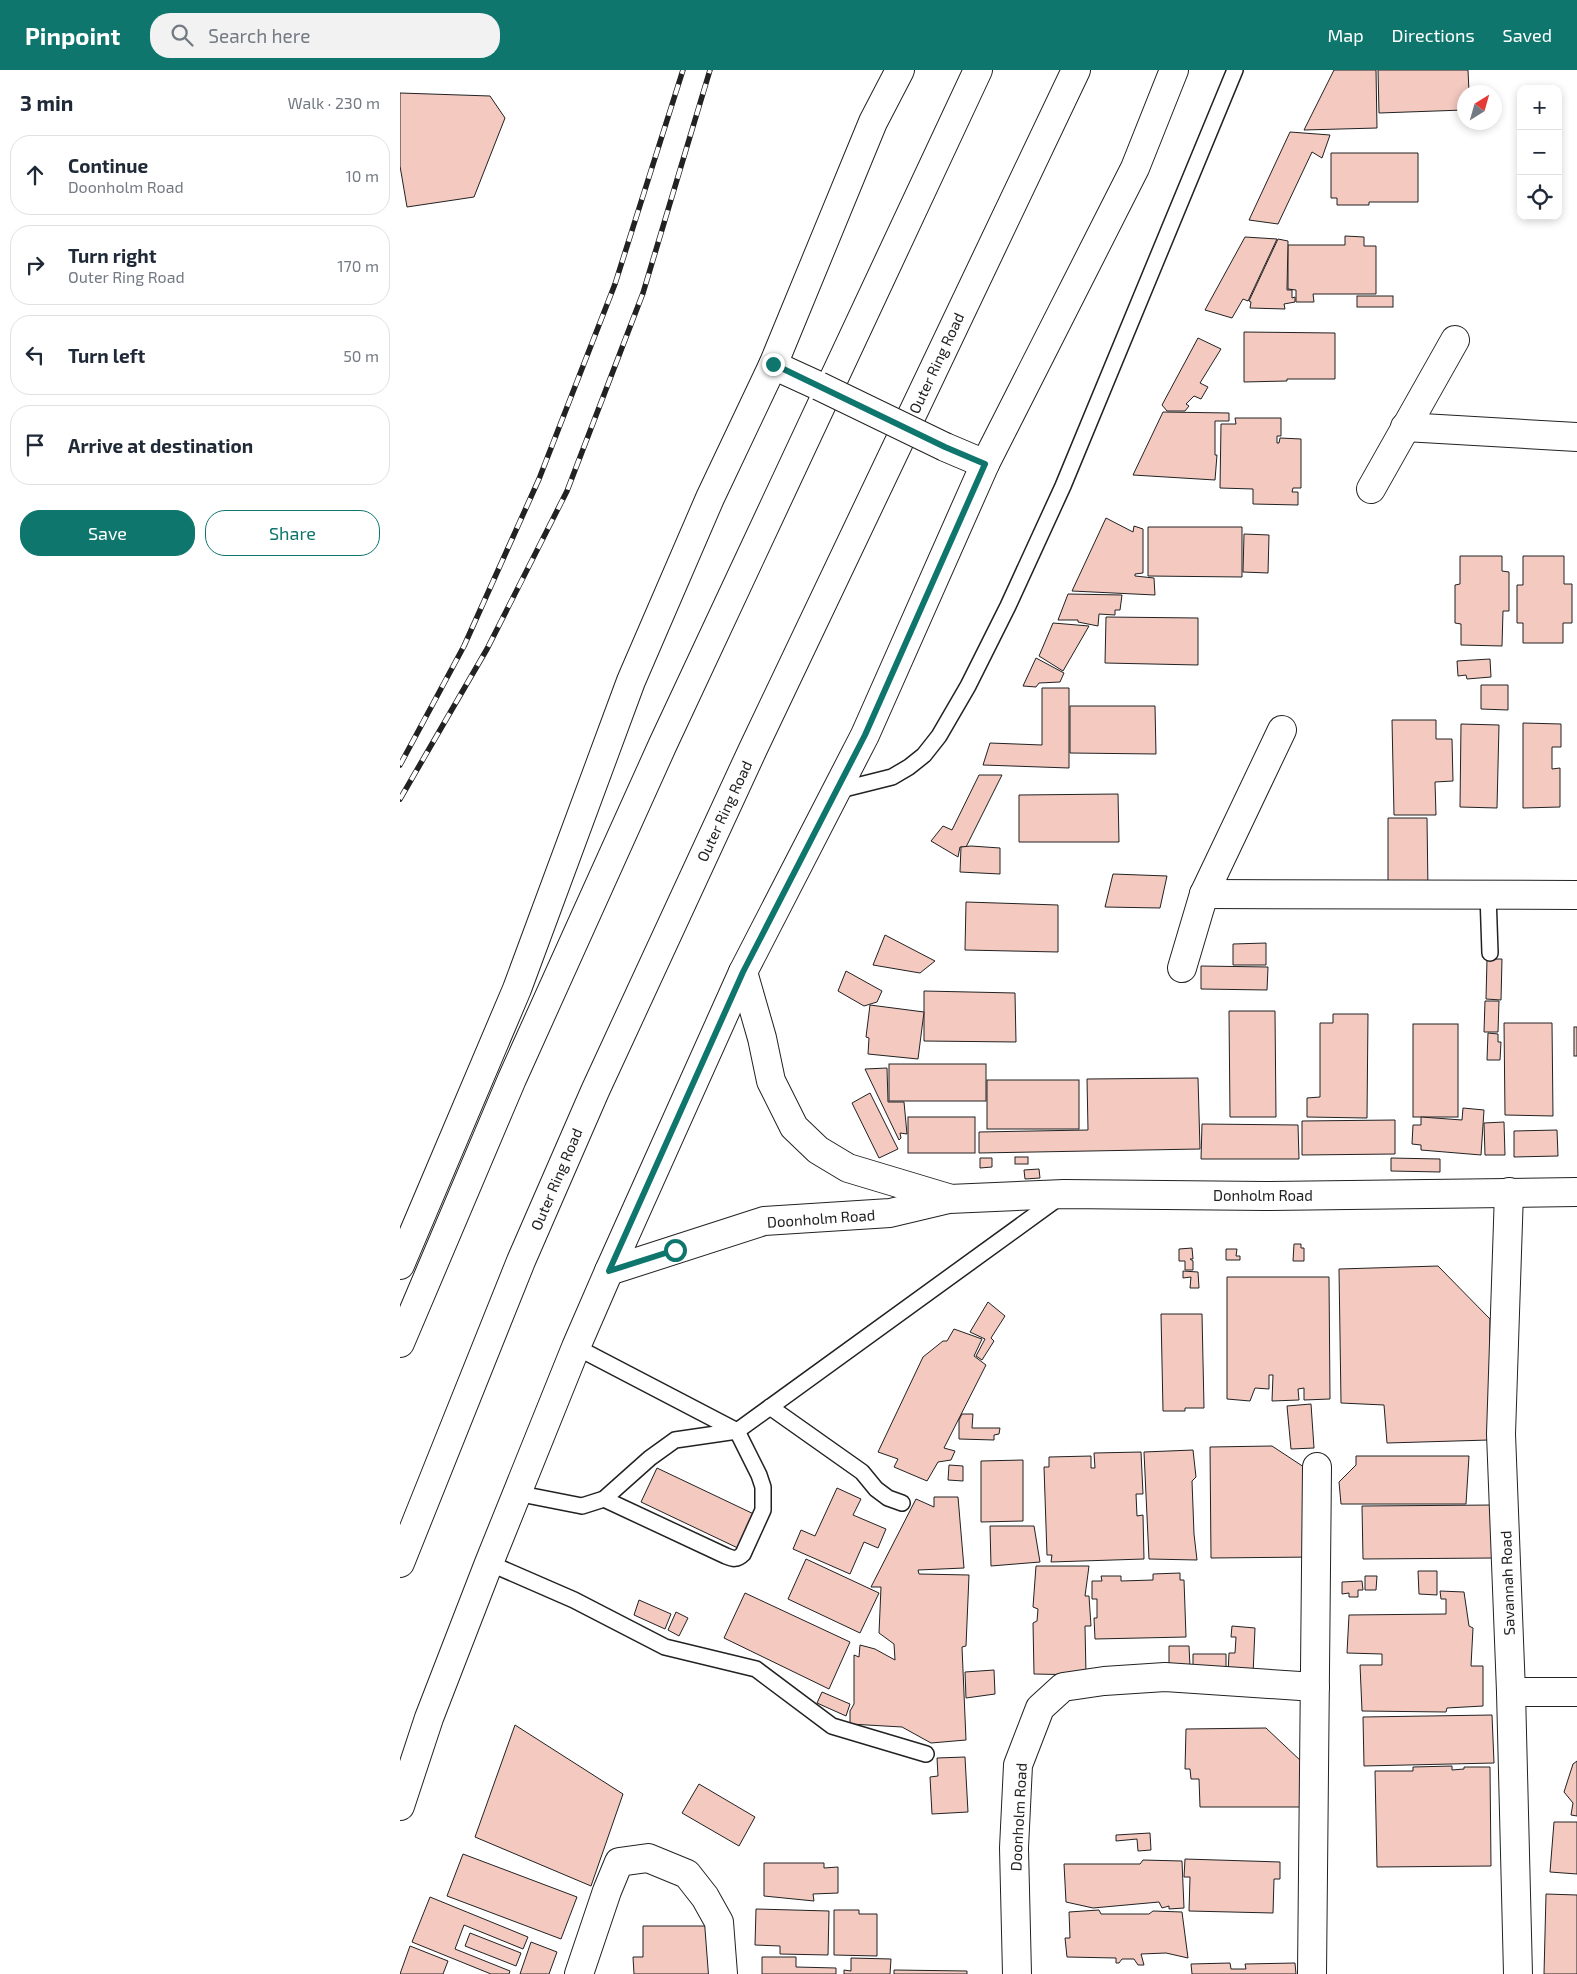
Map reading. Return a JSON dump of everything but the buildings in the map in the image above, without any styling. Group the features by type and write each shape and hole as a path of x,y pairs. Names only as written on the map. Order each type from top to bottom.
{"main road":[{"path":"873,122 880,70"},
{"path":"400,1265 518,989 631,681 710,498 773,364 873,122 900,70"},
{"path":"400,1343 512,1079 659,753 978,70"},
{"name":"Outer Ring Road","path":"400,1563 521,1261 595,1091 753,749 1076,70"},
{"path":"400,1806 429,1718 516,1493 609,1271 743,972 865,735 985,464 1135,168 1174,70"},
{"path":"1371,489 1455,340"},
{"path":"773,364 945,447 985,464"},
{"path":"1405,427 1577,437"},
{"path":"1182,968 1204,894 1282,730"},
{"path":"1204,894 1577,895"},
{"path":"743,972 762,1038 771,1081 794,1127 818,1150 848,1168 949,1199"},
{"name":"Savannah Road","path":"1509,1192 1501,1434 1511,1692 1518,1974"},
{"name":"Donholm Road","path":"949,1199 1064,1194 1266,1196 1577,1192"},
{"name":"Doonholm Road","path":"609,1271 764,1221 890,1213 949,1199"},
{"path":"1312,1974 1317,1467"},
{"name":"Doonholm Road","path":"1017,1974 1014,1848 1018,1765 1040,1708 1063,1687 1104,1681 1165,1677 1315,1687"},
{"path":"1511,1692 1577,1692"},
{"path":"579,1974 607,1891 619,1862 648,1858 687,1874 705,1897 719,1922 723,1974"}],"lane":[{"path":"836,791 892,777 909,767 924,755 939,736 968,686 1008,606 1063,486 1235,70"},
{"path":"1488,894 1490,953"},
{"path":"516,1493 582,1506 604,1499 650,1458 675,1440 737,1431 1064,1194"},
{"path":"576,1347 737,1431 759,1475 764,1503 763,1510 743,1554 735,1559 604,1499"},
{"path":"770,1407 862,1472 876,1489 888,1498 902,1503"},
{"path":"489,1563 574,1600 665,1647 756,1668 832,1726 926,1754"}],"railway":[{"path":"400,765 464,646 539,479 615,284 683,70"},
{"path":"400,799 487,649 567,491 643,293 710,70"}],"route":[{"path":"675,1250 609,1271 743,972 865,735 985,464 945,447 773,364"}]}
